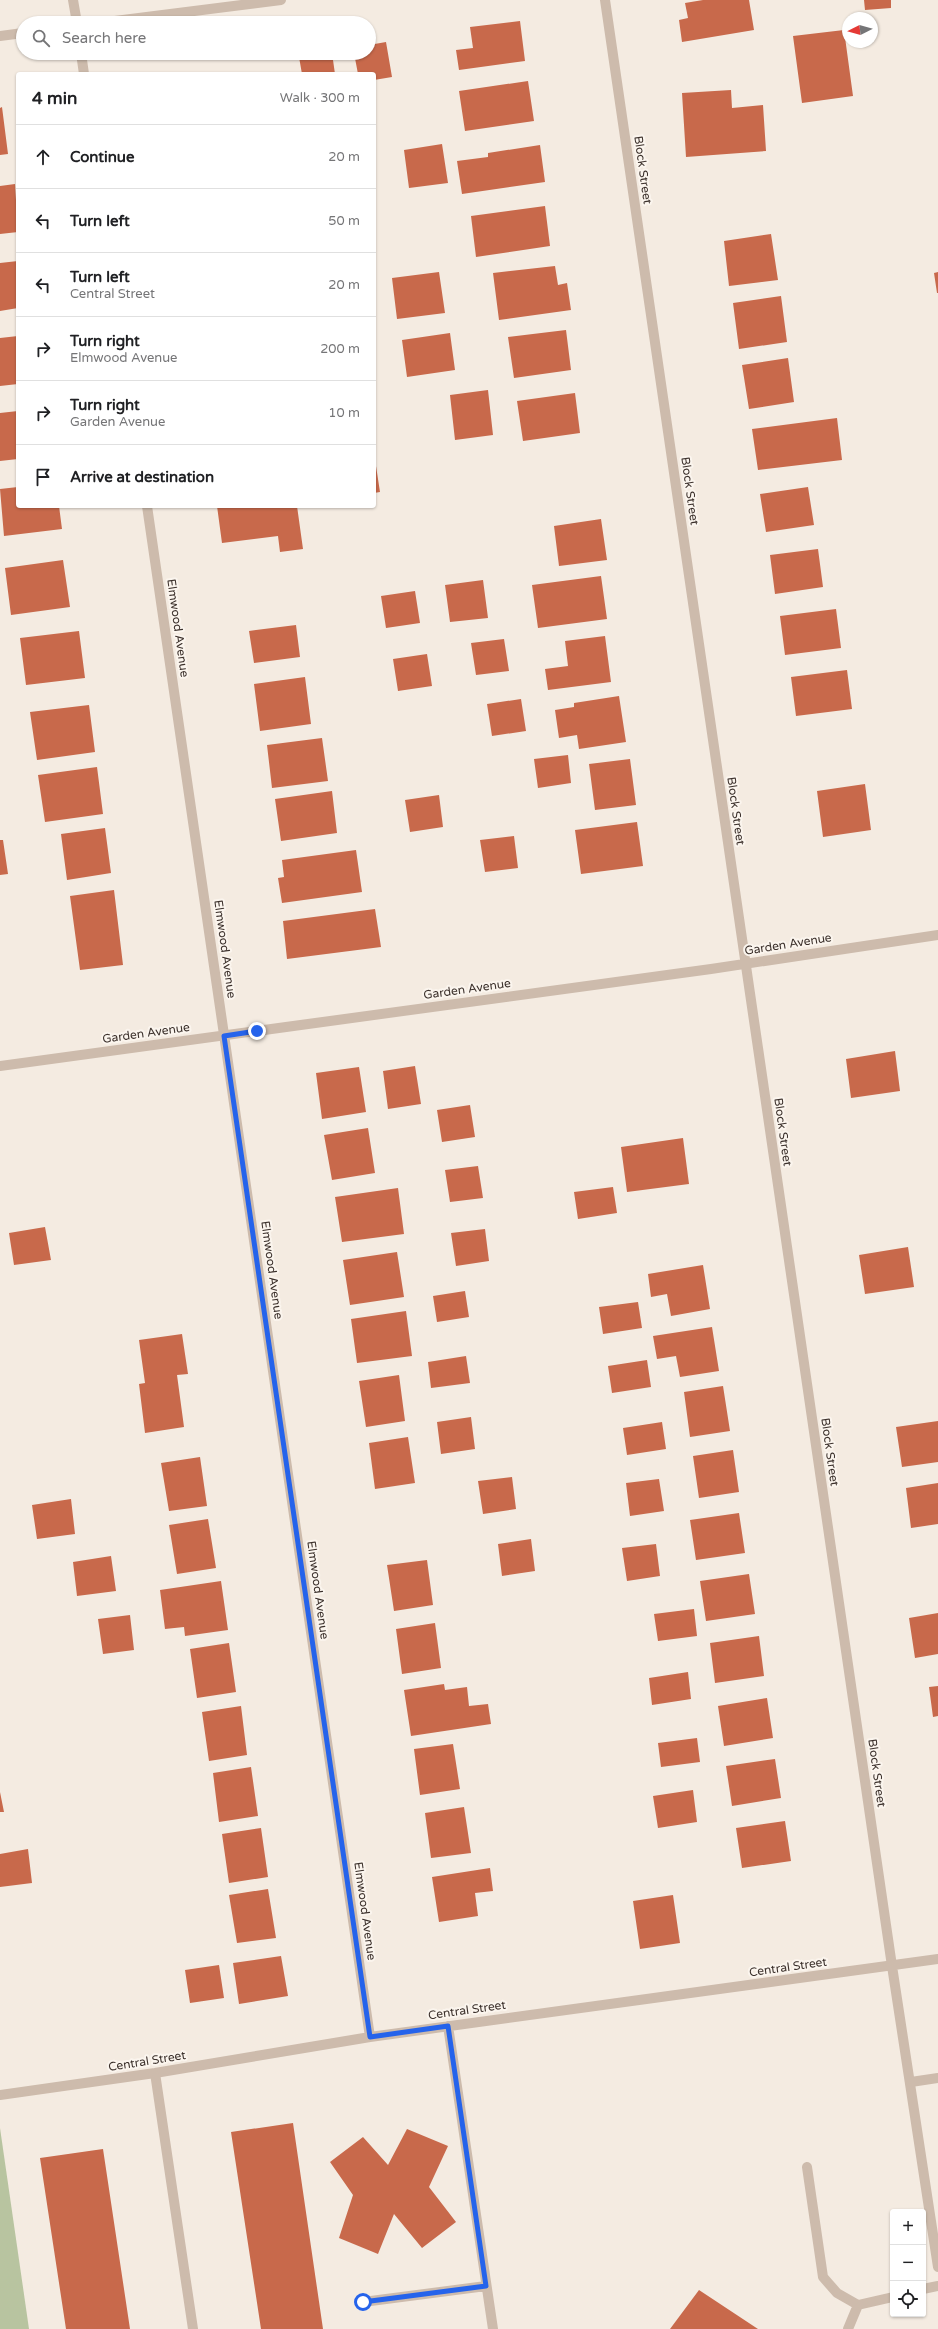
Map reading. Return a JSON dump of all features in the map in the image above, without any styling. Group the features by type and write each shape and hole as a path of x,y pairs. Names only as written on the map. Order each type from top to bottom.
{"street":[{"path":"73,0 76,16"},
{"path":"154,16 281,0"},
{"name":"Block Street","path":"604,0 892,1966 911,2082 938,2267"},
{"path":"0,36 16,33"},
{"path":"82,60 84,72"},
{"name":"Elmwood Avenue","path":"147,508 370,2037"},
{"name":"Garden Avenue","path":"0,1066 746,964 938,935"},
{"name":"Central Street","path":"0,2095 155,2074 370,2037 892,1966 938,1958"},
{"path":"448,2026 493,2329"},
{"path":"155,2074 193,2329"},
{"path":"911,2082 938,2078"},
{"path":"807,2167 823,2277 837,2293 858,2305 890,2298"},
{"path":"363,2302 486,2286"},
{"path":"926,2288 938,2286"},
{"path":"848,2329 858,2305"}],"green space":[{"path":"0,2128 29,2329 0,2329"}],"building":[{"path":"703,0 749,0 754,30 682,42 679,20 688,18 685,3"},
{"path":"864,0 891,0 891,8 865,10"},
{"path":"520,21 525,61 459,70 456,50 473,48 470,27"},
{"path":"842,30 842,48 846,48 853,96 802,103 793,36"},
{"path":"386,42 392,77 376,80 376,72 358,72 355,60 376,60 376,44"},
{"path":"300,60 333,60 335,72 302,72"},
{"path":"528,81 534,121 465,131 459,91"},
{"path":"731,90 732,108 763,105 766,151 686,157 682,93"},
{"path":"2,107 8,154 0,155 0,108"},
{"path":"442,144 448,183 409,188 404,150"},
{"path":"540,145 545,182 462,194 457,161 488,157 488,153"},
{"path":"15,184 16,232 0,234 0,186"},
{"path":"545,206 550,246 476,257 471,216"},
{"path":"771,234 778,280 729,286 724,241"},
{"path":"16,261 16,308 0,311 0,263"},
{"path":"555,266 558,285 567,283 571,310 499,320 493,273"},
{"path":"439,272 445,313 397,319 392,278"},
{"path":"938,272 938,293 937,293 934,273"},
{"path":"781,296 787,342 739,349 733,303"},
{"path":"566,330 571,370 514,378 508,337"},
{"path":"450,333 455,370 407,377 402,340"},
{"path":"16,336 16,384 0,386 0,338"},
{"path":"788,358 794,402 749,409 742,365"},
{"path":"488,390 493,435 455,440 450,395"},
{"path":"575,393 580,433 523,441 517,401"},
{"path":"16,411 16,459 0,461 0,413"},
{"path":"837,418 842,460 758,470 752,429"},
{"path":"376,466 380,492 376,493"},
{"path":"16,487 16,508 59,508 62,529 4,536 0,489"},
{"path":"808,487 814,525 766,532 760,494"},
{"path":"217,508 297,508 303,549 280,552 278,536 222,543"},
{"path":"601,519 607,560 559,566 554,526"},
{"path":"818,549 823,587 775,594 770,555"},
{"path":"63,560 70,607 11,615 5,568"},
{"path":"601,576 607,619 538,628 532,585"},
{"path":"483,580 488,618 450,622 445,585"},
{"path":"415,591 420,623 386,628 381,596"},
{"path":"836,609 841,648 785,655 780,616"},
{"path":"296,625 300,657 254,663 249,631"},
{"path":"79,631 85,678 26,685 20,638"},
{"path":"605,636 611,682 548,690 545,669 568,666 565,641"},
{"path":"504,639 509,671 476,675 471,643"},
{"path":"427,654 432,686 398,691 393,659"},
{"path":"847,670 852,709 796,716 791,677"},
{"path":"305,677 311,724 260,731 254,684"},
{"path":"619,696 626,742 579,749 577,735 559,738 555,710 574,707 574,703"},
{"path":"521,699 526,731 492,736 487,704"},
{"path":"89,705 95,752 37,760 30,712"},
{"path":"322,738 328,781 272,788 267,745"},
{"path":"568,755 571,783 538,788 534,759"},
{"path":"630,759 636,805 595,810 589,764"},
{"path":"97,767 103,814 45,822 38,775"},
{"path":"865,784 871,830 823,837 817,791"},
{"path":"332,791 337,833 281,841 275,799"},
{"path":"439,795 443,827 410,832 405,800"},
{"path":"637,822 643,866 581,874 575,830"},
{"path":"105,828 111,873 67,880 61,834"},
{"path":"514,836 518,868 485,872 480,840"},
{"path":"0,840 3,840 8,874 0,875"},
{"path":"356,850 362,892 282,903 278,878 284,877 282,860"},
{"path":"114,890 123,965 80,970 70,896"},
{"path":"375,909 381,947 287,959 283,921"},
{"path":"895,1051 900,1091 851,1098 846,1059"},
{"path":"415,1066 421,1104 388,1109 383,1071"},
{"path":"359,1067 366,1112 322,1119 316,1073"},
{"path":"470,1105 475,1137 442,1142 437,1110"},
{"path":"368,1128 375,1173 332,1180 324,1135"},
{"path":"683,1138 689,1184 627,1192 621,1147"},
{"path":"478,1166 483,1198 450,1202 445,1170"},
{"path":"613,1187 617,1213 578,1219 574,1192"},
{"path":"398,1188 404,1234 342,1242 335,1197"},
{"path":"45,1227 51,1260 14,1265 9,1233"},
{"path":"485,1229 489,1261 456,1266 451,1233"},
{"path":"908,1247 914,1287 865,1294 859,1255"},
{"path":"397,1252 404,1297 350,1305 343,1260"},
{"path":"703,1265 710,1309 671,1316 667,1294 651,1297 648,1274"},
{"path":"465,1291 469,1317 437,1322 433,1296"},
{"path":"638,1302 642,1328 603,1334 599,1307"},
{"path":"406,1311 412,1356 357,1363 351,1319"},
{"path":"712,1327 719,1371 680,1377 676,1356 657,1359 653,1336"},
{"path":"182,1334 188,1374 177,1375 184,1427 145,1433 139,1384 145,1383 139,1340"},
{"path":"466,1356 470,1383 431,1388 428,1362"},
{"path":"647,1360 651,1387 612,1393 608,1366"},
{"path":"399,1375 405,1421 366,1427 359,1381"},
{"path":"723,1386 730,1431 690,1437 684,1392"},
{"path":"471,1417 475,1449 441,1454 437,1422"},
{"path":"938,1421 938,1462 902,1467 896,1427"},
{"path":"662,1422 666,1449 627,1455 623,1428"},
{"path":"408,1437 415,1483 375,1489 369,1443"},
{"path":"733,1450 739,1492 699,1498 693,1456"},
{"path":"200,1457 207,1506 169,1511 161,1463"},
{"path":"512,1477 516,1509 483,1514 478,1481"},
{"path":"659,1479 664,1511 630,1516 626,1483"},
{"path":"938,1483 938,1524 911,1528 906,1488"},
{"path":"71,1499 75,1534 37,1539 32,1505"},
{"path":"739,1513 745,1553 696,1560 690,1520"},
{"path":"208,1519 216,1568 177,1574 169,1525"},
{"path":"531,1539 535,1571 502,1576 498,1544"},
{"path":"656,1544 660,1576 627,1581 622,1548"},
{"path":"111,1556 116,1591 77,1596 73,1562"},
{"path":"427,1560 433,1605 394,1611 387,1565"},
{"path":"749,1574 755,1614 706,1621 700,1581"},
{"path":"221,1581 228,1630 185,1636 184,1627 165,1629 160,1590"},
{"path":"694,1609 697,1636 658,1641 654,1614"},
{"path":"938,1613 938,1654 915,1658 909,1618"},
{"path":"130,1615 134,1650 103,1654 98,1619"},
{"path":"435,1623 441,1668 402,1674 396,1629"},
{"path":"759,1636 764,1676 715,1683 710,1643"},
{"path":"229,1643 236,1692 197,1698 190,1649"},
{"path":"688,1672 691,1699 652,1705 649,1678"},
{"path":"444,1684 445,1690 467,1687 469,1706 488,1704 491,1724 411,1736 404,1690"},
{"path":"938,1686 938,1716 933,1717 929,1687"},
{"path":"767,1698 773,1738 724,1746 718,1706"},
{"path":"241,1706 247,1755 209,1761 202,1712"},
{"path":"697,1738 700,1762 661,1767 658,1743"},
{"path":"453,1744 460,1789 420,1795 414,1749"},
{"path":"775,1759 781,1798 732,1806 726,1766"},
{"path":"251,1767 258,1816 219,1822 213,1773"},
{"path":"693,1790 697,1822 658,1828 653,1796"},
{"path":"0,1792 4,1812 0,1812"},
{"path":"464,1807 471,1853 431,1858 425,1813"},
{"path":"785,1821 791,1861 742,1868 736,1828"},
{"path":"261,1828 268,1877 229,1883 222,1834"},
{"path":"28,1849 32,1883 0,1887 0,1854"},
{"path":"490,1868 493,1891 475,1893 478,1916 439,1922 432,1877"},
{"path":"268,1889 276,1938 237,1943 229,1895"},
{"path":"673,1895 680,1943 640,1949 633,1901"},
{"path":"281,1956 288,1996 239,2004 233,1963"},
{"path":"219,1965 224,1998 190,2003 185,1970"},
{"path":"293,2123 323,2329 261,2329 231,2132"},
{"path":"407,2129 448,2146 429,2187 456,2222 422,2248 394,2214 378,2254 339,2238 353,2195 330,2162 363,2137 388,2165"},
{"path":"103,2149 130,2329 66,2329 40,2158"},
{"path":"699,2290 758,2329 670,2329"}],"route":[{"path":"257,1031 224,1036 370,2037 448,2026 486,2286 363,2302"}]}
